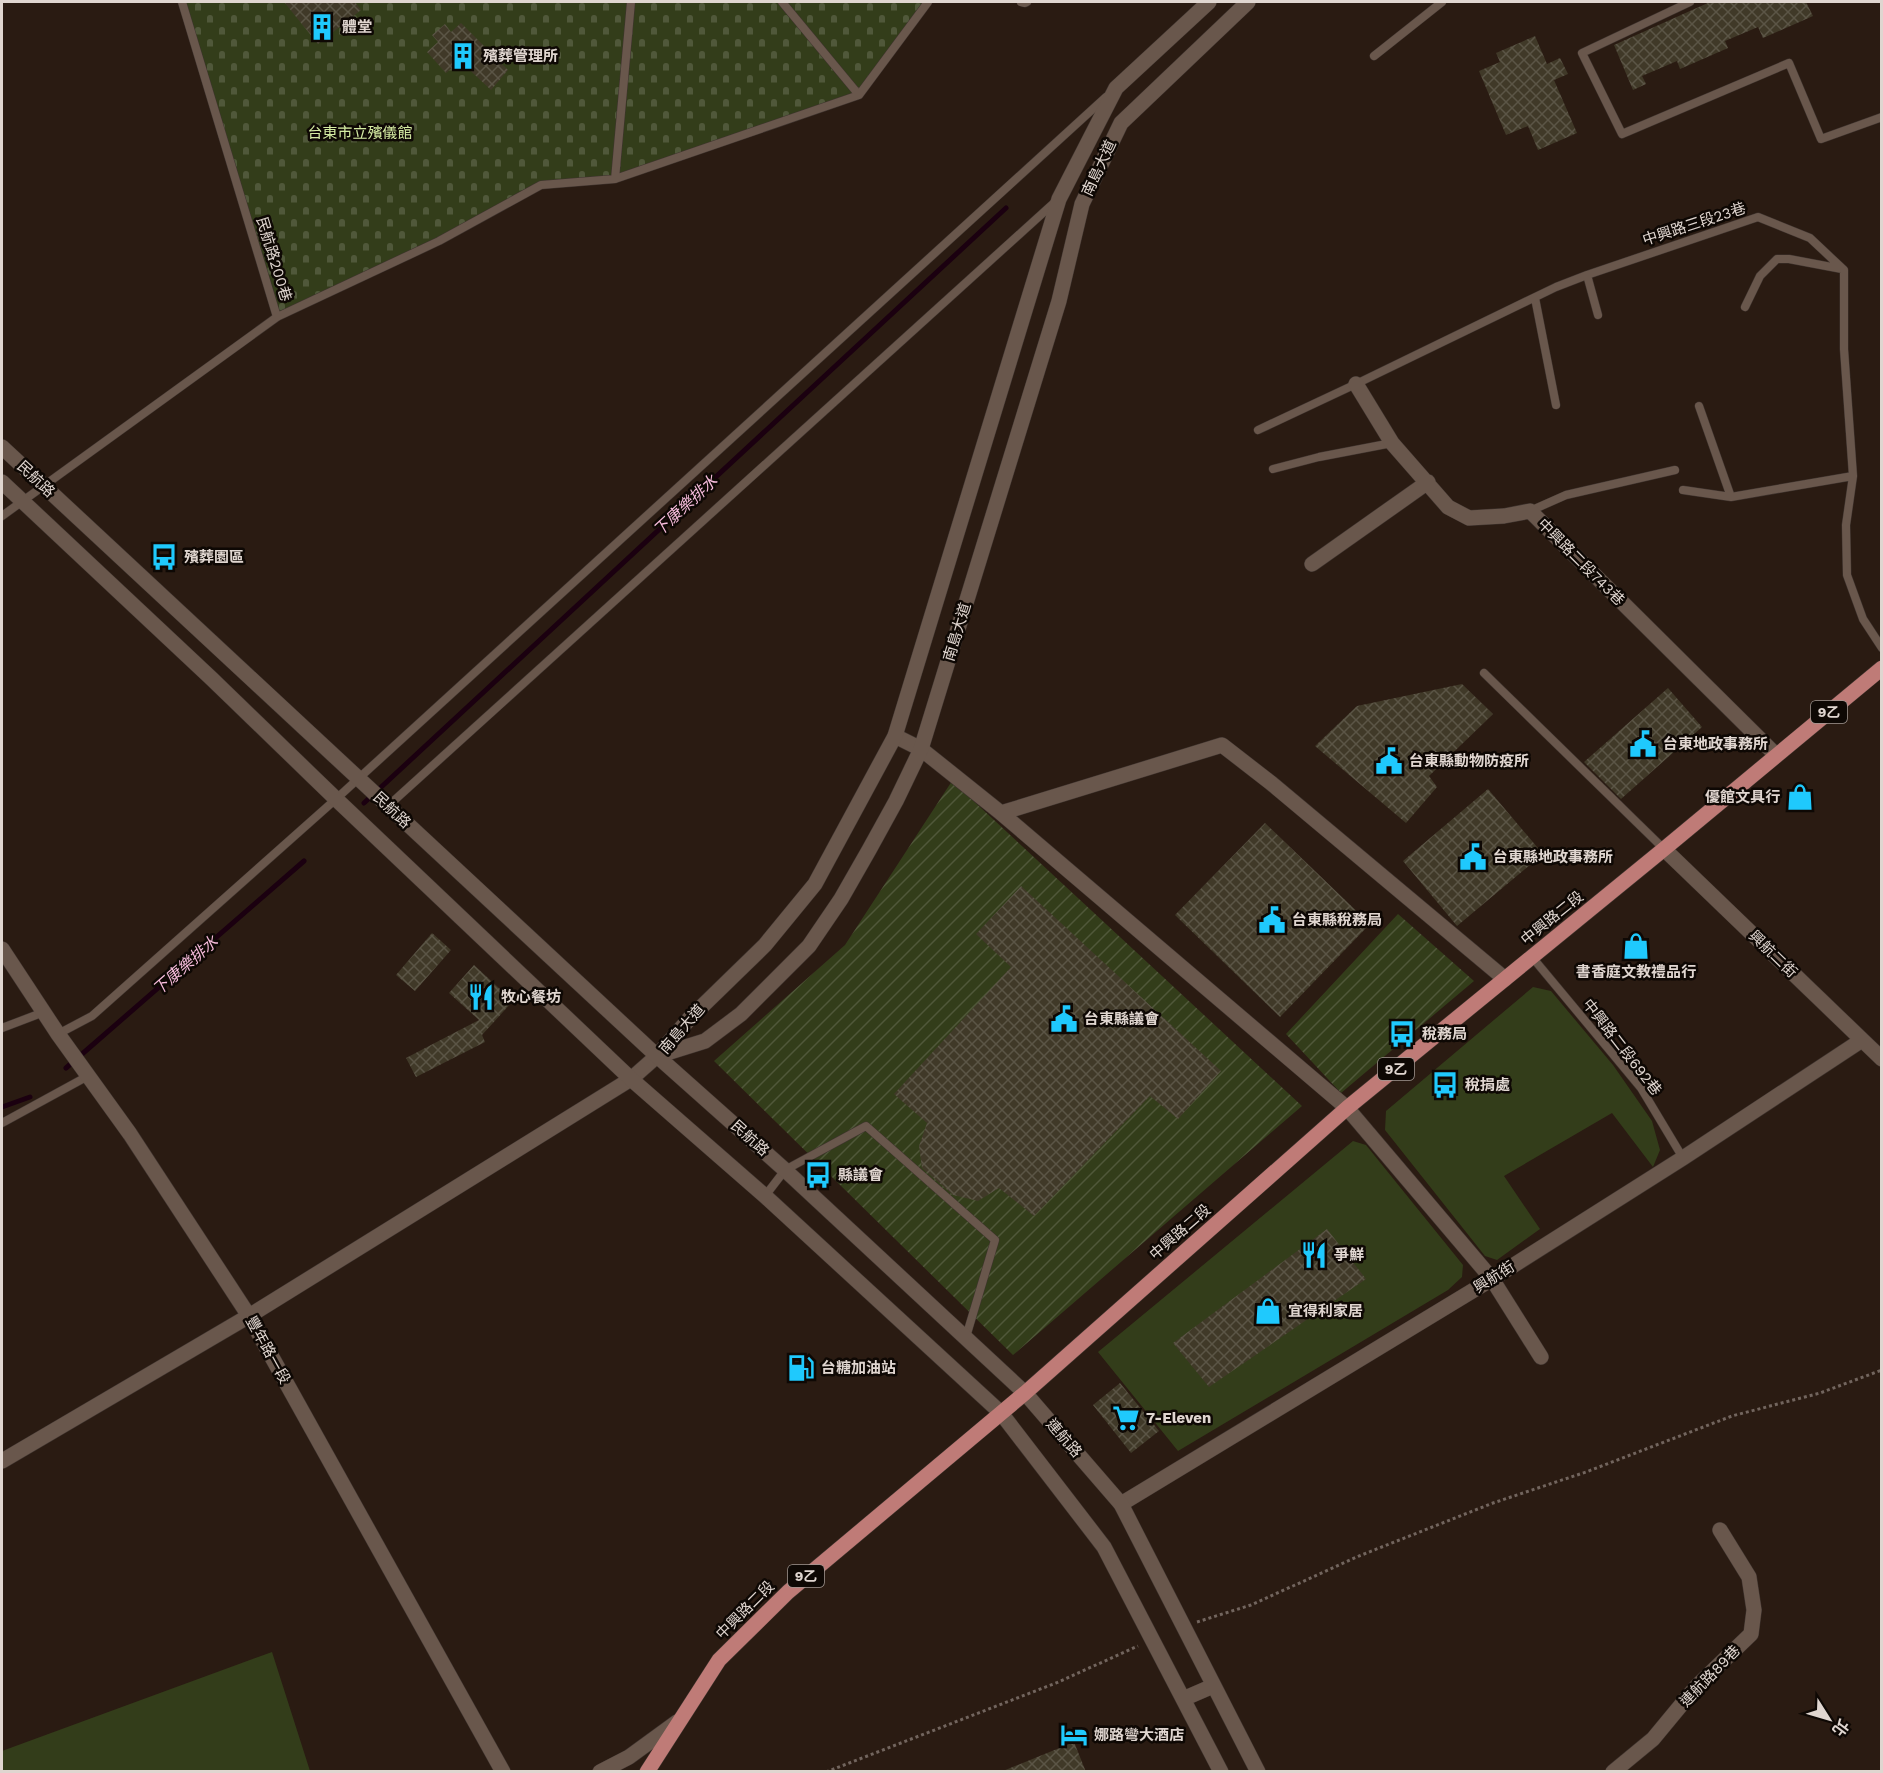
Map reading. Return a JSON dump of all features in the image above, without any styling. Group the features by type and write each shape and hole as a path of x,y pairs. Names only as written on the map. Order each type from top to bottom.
{"main road":[{"name":"9乙","path":"1776,755 1881,668"},
{"name":"中興路二段","path":"646,1772 719,1660 788,1592 1025,1393 1347,1108 1776,755"}],"street":[{"name":"南島大道","path":"657,1056 690,1017 765,945 814,884 895,736 1059,199 1116,88 1209,2"},
{"name":"南島大道","path":"657,1056 705,1041 741,1014 809,946 847,889 896,801 921,749 1059,301 1082,204 1120,123 1248,2"},
{"name":"中興路二段743巷","path":"1356,384 1392,443 1448,507 1469,518 1504,516 1530,511 1776,755"},
{"name":"民航路","path":"2,447 657,1056 785,1170"},
{"name":"民航路","path":"2,482 631,1079 765,1196"},
{"path":"1312,564 1428,482"},
{"path":"895,736 921,749 1001,813 1347,1108 1492,1279 1541,1357"},
{"path":"1001,813 1222,745 1271,783 1505,980"},
{"name":"興航二街","path":"1664,849 1881,1059"},
{"name":"豐年路一段","path":"2,949 58,1034 130,1134 249,1316 502,1772"},
{"name":"興航街","path":"1121,1504 1492,1279 1683,1158 1862,1040"},
{"path":"2,1461 249,1316 631,1079 657,1056"},
{"name":"連航路","path":"785,1170 1025,1393 1121,1504 1258,1772"},
{"path":"765,1196 1001,1413 1104,1547 1221,1772"},
{"name":"連航路89巷","path":"1613,1772 1653,1739 1696,1688 1751,1634 1755,1610 1749,1577 1720,1530"},
{"path":"1183,1699 1213,1686"},
{"path":"600,1772 629,1757 677,1722"}],"lane":[{"name":"民航路200巷","path":"2,516 277,317 182,2"},
{"path":"615,180 631,2"},
{"path":"782,2 859,95"},
{"path":"277,317 439,241 541,185 615,180 859,95 928,2"},
{"path":"1021,2 1028,2"},
{"path":"1374,56 1442,2"},
{"path":"1690,2 1582,53 1622,134 1789,63 1821,140 1881,117"},
{"path":"58,1034 92,1016 336,799 1116,88"},
{"path":"388,806 1059,199"},
{"name":"中興路三段23巷","path":"1258,430 1587,275 1758,217 1810,238 1844,270"},
{"path":"1745,307 1760,276 1777,259 1789,259 1844,270 1844,349 1853,476 1845,525 1847,575 1863,619 1881,648"},
{"path":"1587,275 1598,315"},
{"path":"1535,298 1556,405"},
{"path":"1699,406 1731,497"},
{"path":"1273,469 1319,457 1392,443"},
{"path":"1530,511 1566,495 1675,470"},
{"path":"1683,490 1731,497 1853,476"},
{"path":"1484,673 1664,849"},
{"name":"中興路二段692巷","path":"1532,957 1641,1088 1683,1158"},
{"path":"2,1028 44,1012"},
{"path":"2,1123 88,1076"},
{"path":"765,1196 785,1170 866,1125 996,1240 966,1338"}],"path":[{"path":"1183,1627 1251,1605 1359,1556 1493,1503 1586,1472 1732,1416 1820,1392 1881,1370"},
{"path":"826,1772 1056,1683 1151,1640"}],"green space":[{"name":"台東市立殯儀館","path":"182,2 928,2 859,95 615,179 541,185 439,241 277,317"},
{"path":"952,781 1302,1106 1013,1355 714,1061 845,945"},
{"path":"1398,914 1474,981 1341,1093 1286,1034"},
{"path":"1533,987 1551,991 1613,1065 1652,1121 1660,1150 1653,1167 1612,1113 1504,1176 1540,1229 1497,1260 1485,1256 1385,1130 1386,1111"},
{"path":"1353,1141 1366,1145 1463,1265 1462,1277 1448,1290 1178,1451 1098,1352"},
{"path":"272,1652 310,1771 2,1771 2,1751"}],"building":[{"name":"體堂","path":"284,2 355,2 361,10 318,44"},
{"path":"1710,2 1806,2 1813,16 1763,38 1758,27 1725,41 1728,48 1680,69 1677,61 1642,76 1646,84 1633,90 1614,45"},
{"name":"殯葬管理所","path":"461,23 508,70 491,90 460,61 446,73 427,52 438,42 432,35 445,24 451,32"},
{"path":"1535,36 1547,64 1560,58 1568,74 1554,80 1577,133 1538,150 1528,126 1506,135 1479,71 1500,62 1496,53"},
{"name":"台東縣動物防疫所","path":"1462,684 1493,714 1429,776 1437,787 1406,823 1315,746 1357,706"},
{"name":"台東地政事務所","path":"1668,688 1702,727 1621,799 1584,762"},
{"name":"台東縣地政事務所","path":"1488,789 1543,854 1457,926 1403,861"},
{"name":"台東縣稅務局","path":"1265,823 1370,924 1280,1017 1175,915"},
{"name":"台東縣議會","path":"1021,886 1221,1071 1178,1119 1150,1096 1034,1216 999,1188 978,1201 953,1195 922,1168 919,1146 927,1123 894,1094 1011,967 976,934"},
{"path":"432,933 451,950 415,991 396,975"},
{"path":"474,965 513,1001 482,1035 485,1042 416,1077 406,1058 479,1020 449,993"},
{"name":"宜得利家居","path":"1327,1229 1366,1279 1209,1387 1173,1343"},
{"name":"7-Eleven","path":"1120,1383 1159,1431 1131,1453 1093,1405"},
{"path":"1074,1742 1086,1772 1003,1772 1003,1771"}],"waterway":[{"name":"下康樂排水","path":"364,803 1006,208"},
{"name":"下康樂排水","path":"66,1068 304,861"},
{"name":"下康樂排水","path":"2,1107 30,1097"}],"place":[{"name":"體堂","path":"322,27"},
{"name":"殯葬管理所","path":"463,56"},
{"name":"殯葬園區","path":"164,557"},
{"name":"台東地政事務所","path":"1643,744"},
{"name":"台東縣動物防疫所","path":"1389,761"},
{"name":"優館文具行","path":"1800,797"},
{"name":"台東縣地政事務所","path":"1473,857"},
{"name":"台東縣稅務局","path":"1272,920"},
{"name":"書香庭文教禮品行","path":"1636,946"},
{"name":"牧心餐坊","path":"481,997"},
{"name":"台東縣議會","path":"1064,1019"},
{"name":"稅務局","path":"1402,1034"},
{"name":"稅捐處","path":"1445,1085"},
{"name":"縣議會","path":"818,1175"},
{"name":"爭鮮","path":"1314,1255"},
{"name":"宜得利家居","path":"1268,1311"},
{"name":"台糖加油站","path":"801,1368"},
{"name":"7-Eleven","path":"1126,1418"},
{"name":"娜路彎大酒店","path":"1074,1735"}]}
